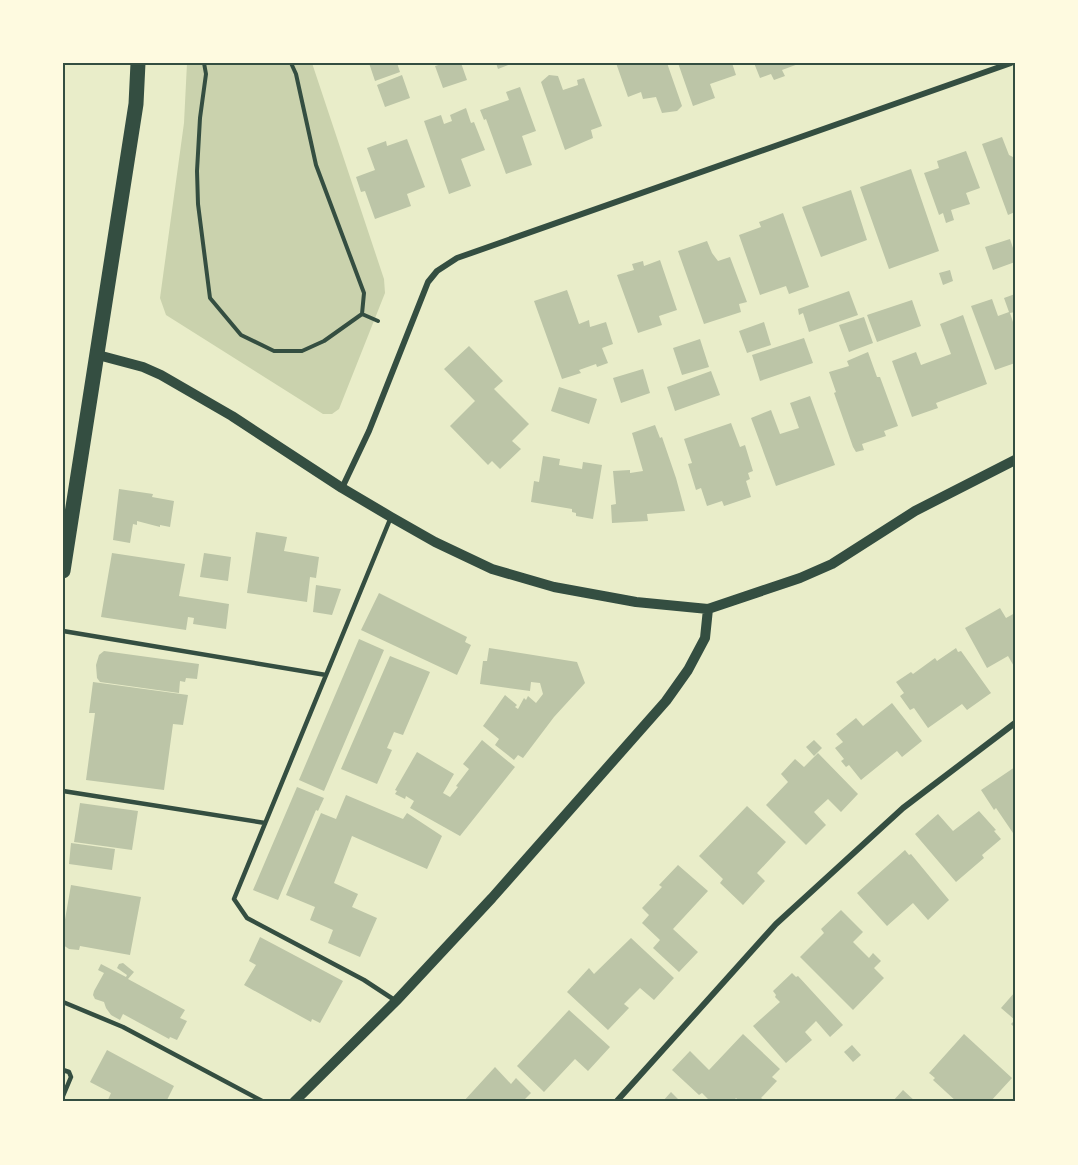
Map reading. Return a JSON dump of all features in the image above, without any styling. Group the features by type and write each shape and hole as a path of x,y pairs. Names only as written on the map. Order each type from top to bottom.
{"main road":[{"path":"63,571 136,104 138,63"}],"street":[{"path":"342,488 369,431 428,282 437,271 457,258 1011,63"},
{"path":"98,355 143,367 161,375 232,416 391,517 435,542 492,569 554,587 636,602 708,609 800,578 832,564 915,512 1015,460"},
{"path":"294,1102 396,1001 492,898 666,701 688,670 705,638 708,609"},
{"path":"616,1102 776,924 903,808 1015,723"}],"lane":[{"path":"391,517 234,899 247,918 364,980 396,1001"},
{"path":"63,631 326,675"},
{"path":"63,791 265,824"},
{"path":"63,1002 123,1027 264,1102"},
{"path":"63,1070 69,1072 71,1077 63,1096"}],"path":[{"path":"204,63 206,74 200,117 197,171 198,204 210,298 242,335 274,351 302,351 324,341 362,314 364,293 316,165 296,74 291,63"},
{"path":"362,314 378,321"}],"green space":[{"path":"187,63 312,63 384,279 385,293 339,409 332,414 323,414 166,315 160,298 184,123"}],"building":[{"path":"369,63 397,63 400,72 375,81"},
{"path":"445,63 461,63 467,80 443,88 435,66"},
{"path":"496,63 513,63 498,69"},
{"path":"616,63 667,63 682,106 677,111 662,113 656,97 643,99 641,92 628,97"},
{"path":"678,63 732,63 736,75 710,84 715,98 693,106"},
{"path":"754,63 801,63 782,70 785,76 774,80 771,74 760,78"},
{"path":"402,75 410,98 385,107 377,85"},
{"path":"549,75 558,76 563,90 578,85 577,80 584,78 602,126 591,130 593,138 565,150 541,82"},
{"path":"520,87 536,131 522,136 532,165 506,174 486,119 484,120 480,110 509,100 506,92"},
{"path":"466,108 485,150 461,159 471,186 449,194 424,121 441,115 444,124 452,121 450,115"},
{"path":"1002,137 1009,155 1015,158 1015,212 1008,215 982,144"},
{"path":"407,139 425,187 407,194 411,206 375,219 365,191 361,192 356,177 375,170 367,148 386,141 387,146"},
{"path":"966,151 980,188 966,193 970,204 951,210 954,220 946,223 943,213 939,215 924,173 939,168 937,161"},
{"path":"911,169 939,251 889,269 860,187"},
{"path":"851,190 867,240 821,257 802,207"},
{"path":"783,213 809,287 789,294 786,286 760,295 739,235 761,227 759,222"},
{"path":"1010,239 1015,262 993,270 985,247"},
{"path":"707,241 718,261 730,257 747,302 739,304 741,312 704,324 678,251"},
{"path":"660,260 677,310 659,316 662,325 638,333 617,275 634,270 632,264 643,261 644,266"},
{"path":"950,270 953,281 943,285 939,273"},
{"path":"567,290 579,324 589,320 590,327 606,322 613,344 602,348 608,363 597,367 596,364 579,370 581,373 562,379 534,301"},
{"path":"849,291 858,315 809,332 803,313 799,315 798,309"},
{"path":"1015,294 1015,312 1010,313 1015,322 1015,363 995,370 971,306 992,299 998,316 1009,312 1004,298"},
{"path":"912,300 921,326 877,342 867,315"},
{"path":"963,315 987,384 936,403 938,408 912,417 892,361 916,352 921,365 951,354 940,324"},
{"path":"864,317 873,343 849,352 839,325"},
{"path":"764,322 771,345 747,353 739,331"},
{"path":"804,338 813,363 760,381 752,355"},
{"path":"700,339 709,367 682,375 673,348"},
{"path":"469,346 503,381 494,389 529,424 512,441 521,449 500,469 492,461 488,465 450,426 475,401 444,369"},
{"path":"868,352 898,426 884,431 886,436 862,444 864,450 856,452 834,393 836,392 829,372 849,366 847,361"},
{"path":"643,369 650,393 621,403 613,378"},
{"path":"711,371 720,395 675,411 667,387"},
{"path":"559,387 597,399 589,424 551,411"},
{"path":"810,396 835,465 776,486 751,418 771,410 780,434 799,428 790,403"},
{"path":"731,423 740,447 745,445 753,471 748,473 750,479 746,481 751,497 724,506 722,501 707,506 701,488 696,490 688,464 692,463 684,439"},
{"path":"655,425 660,438 662,437 685,511 647,514 648,521 612,523 611,505 616,504 613,471 630,470 630,473 643,471 632,433"},
{"path":"543,456 560,459 559,465 582,469 583,462 602,465 593,519 576,516 572,509 531,502 534,481 539,482"},
{"path":"119,489 153,494 152,497 174,501 170,527 137,521 137,525 133,524 130,543 113,540"},
{"path":"256,532 287,537 284,551 319,557 316,578 310,577 307,602 247,593"},
{"path":"112,553 185,564 179,596 229,604 226,629 193,624 194,618 188,617 186,630 101,617"},
{"path":"204,553 231,557 228,581 200,577"},
{"path":"316,585 341,589 332,615 313,612"},
{"path":"379,593 467,637 465,642 471,645 457,675 361,630"},
{"path":"1000,608 1006,618 1015,613 1015,668 1008,656 987,668 965,628"},
{"path":"359,639 384,650 324,791 299,780"},
{"path":"489,648 577,662 585,683 554,717 523,758 518,755 514,760 495,745 499,739 483,726 505,695 517,705 515,707 518,709 524,698 526,700 528,696 536,703 543,694 540,683 531,682 530,691 480,684 483,661 487,661"},
{"path":"956,648 958,652 961,651 991,693 967,710 962,704 928,728 914,708 910,710 900,696 904,693 896,682 911,672 913,674 935,658 937,661"},
{"path":"104,651 199,664 197,679 186,678 185,682 180,681 179,693 100,682 97,678 96,665 99,655"},
{"path":"390,656 430,672 403,735 394,732 387,748 392,750 377,784 341,769"},
{"path":"93,682 188,695 183,725 173,724 164,790 86,780 95,713 89,713"},
{"path":"892,703 922,741 902,757 897,751 861,780 849,765 846,767 841,761 844,759 835,748 843,742 836,734 856,718 863,726"},
{"path":"482,740 515,767 460,836 410,808 414,801 406,796 405,799 395,794 397,791 395,790 417,752 454,774 443,793 450,797 469,769 463,764"},
{"path":"814,740 822,748 814,756 806,747"},
{"path":"818,753 858,794 841,812 828,799 814,812 826,825 806,845 766,805 788,782 781,774 795,759 804,767"},
{"path":"1015,767 1015,832 1013,833 981,790"},
{"path":"297,787 324,798 318,811 316,810 278,900 253,890"},
{"path":"346,795 403,819 407,813 442,836 427,869 352,836 334,883 358,894 352,907 377,918 360,957 328,943 333,930 310,920 315,907 286,895 321,813 336,819"},
{"path":"80,803 138,811 132,850 74,842"},
{"path":"747,806 786,842 757,873 765,881 743,905 720,883 723,879 699,856"},
{"path":"979,811 1001,839 982,855 984,858 956,882 915,834 938,814 953,831"},
{"path":"71,843 115,849 112,870 69,864"},
{"path":"905,850 909,855 911,854 949,900 928,920 913,903 887,926 857,893"},
{"path":"678,865 708,891 673,929 698,952 679,972 653,948 660,940 642,923 649,915 642,908 662,887 659,885"},
{"path":"71,885 141,897 130,955 80,946 79,950 69,949 63,945 63,931"},
{"path":"841,910 863,932 853,942 869,958 873,953 881,961 874,968 884,978 853,1010 800,957 824,933 821,929"},
{"path":"260,937 343,981 320,1023 312,1019 311,1022 244,985 256,965 249,961"},
{"path":"631,938 674,978 654,1000 640,988 624,1004 629,1008 608,1030 567,992 589,968 594,974"},
{"path":"123,963 134,972 128,979 185,1010 180,1018 187,1021 177,1040 170,1037 169,1039 123,1014 120,1020 111,1015 104,1002 95,999 94,991 104,973 98,970 101,964 126,977 127,975 117,968"},
{"path":"792,973 798,976 843,1025 830,1037 816,1021 805,1032 812,1040 786,1063 753,1026 780,1002 773,991"},
{"path":"1015,992 1015,1020 1001,1008"},
{"path":"569,1010 610,1047 588,1071 575,1059 544,1092 517,1066"},
{"path":"743,1034 780,1069 772,1077 777,1081 761,1098 764,1100 762,1102 740,1102 736,1098 733,1102 711,1102 702,1093 699,1095 672,1070 690,1051 709,1070"},
{"path":"964,1034 1012,1078 990,1102 957,1102 933,1080 935,1078 929,1073"},
{"path":"852,1045 861,1055 853,1062 844,1052"},
{"path":"107,1050 174,1086 166,1102 107,1102 111,1093 90,1082"},
{"path":"495,1067 511,1084 516,1078 531,1093 522,1102 463,1102"},
{"path":"903,1090 916,1102 892,1102"},
{"path":"671,1092 681,1102 662,1102"}]}
